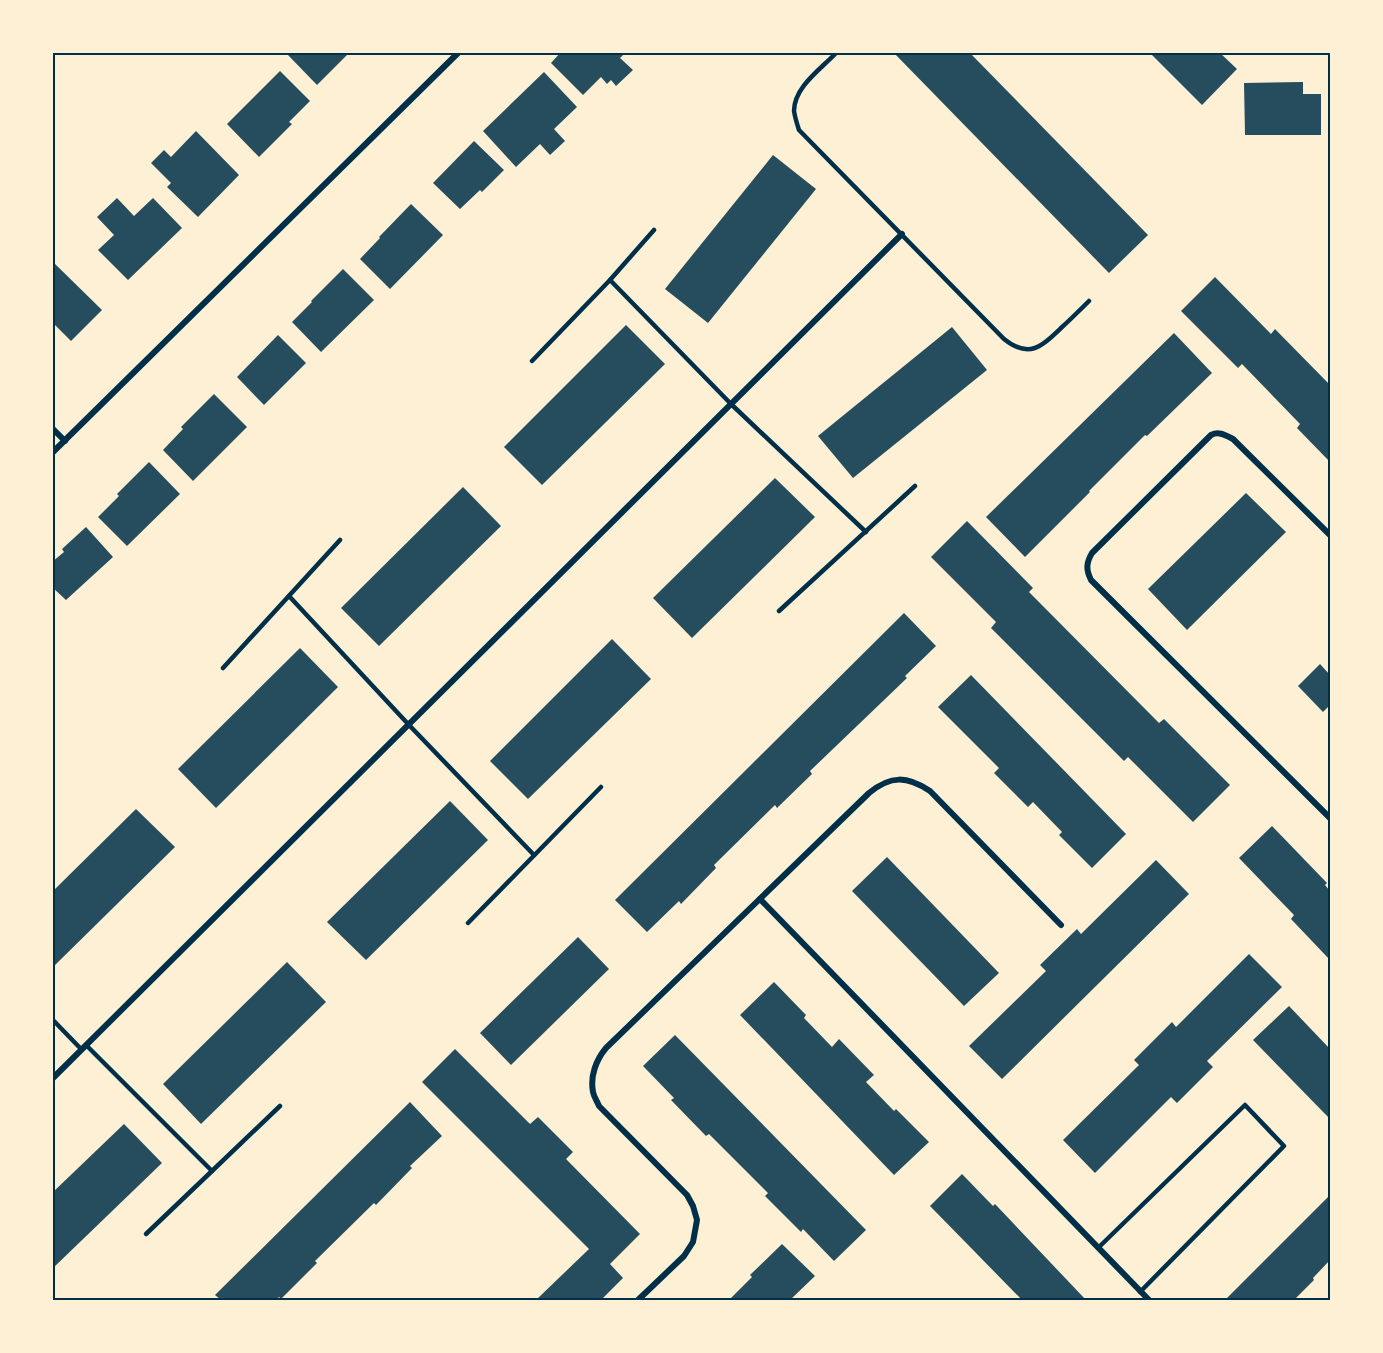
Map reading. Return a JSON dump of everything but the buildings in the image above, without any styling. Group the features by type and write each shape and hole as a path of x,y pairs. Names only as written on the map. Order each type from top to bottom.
{"street":[{"path":"52,453 459,52"},
{"path":"52,1079 902,234"},
{"path":"52,428 65,441"},
{"path":"1330,535 1233,438 1222,433 1215,433 1092,553 1088,560 1087,572 1091,580 1330,819"},
{"path":"638,1300 689,1249 695,1237 697,1220 687,1195 599,1106 593,1093 595,1065 606,1048 869,793 884,782 900,779 911,781 930,791 1061,925"},
{"path":"760,899 1149,1300"}],"lane":[{"path":"836,53 799,93 794,113 800,130 1004,339 1022,349 1044,344 1089,301"},
{"path":"532,361 654,230"},
{"path":"609,280 731,404 866,531"},
{"path":"779,611 915,486"},
{"path":"223,668 340,540"},
{"path":"289,596 534,855"},
{"path":"468,924 601,787"},
{"path":"52,1019 212,1171"},
{"path":"1098,1248 1245,1105 1284,1146 1140,1292"},
{"path":"146,1234 279,1106"}]}
